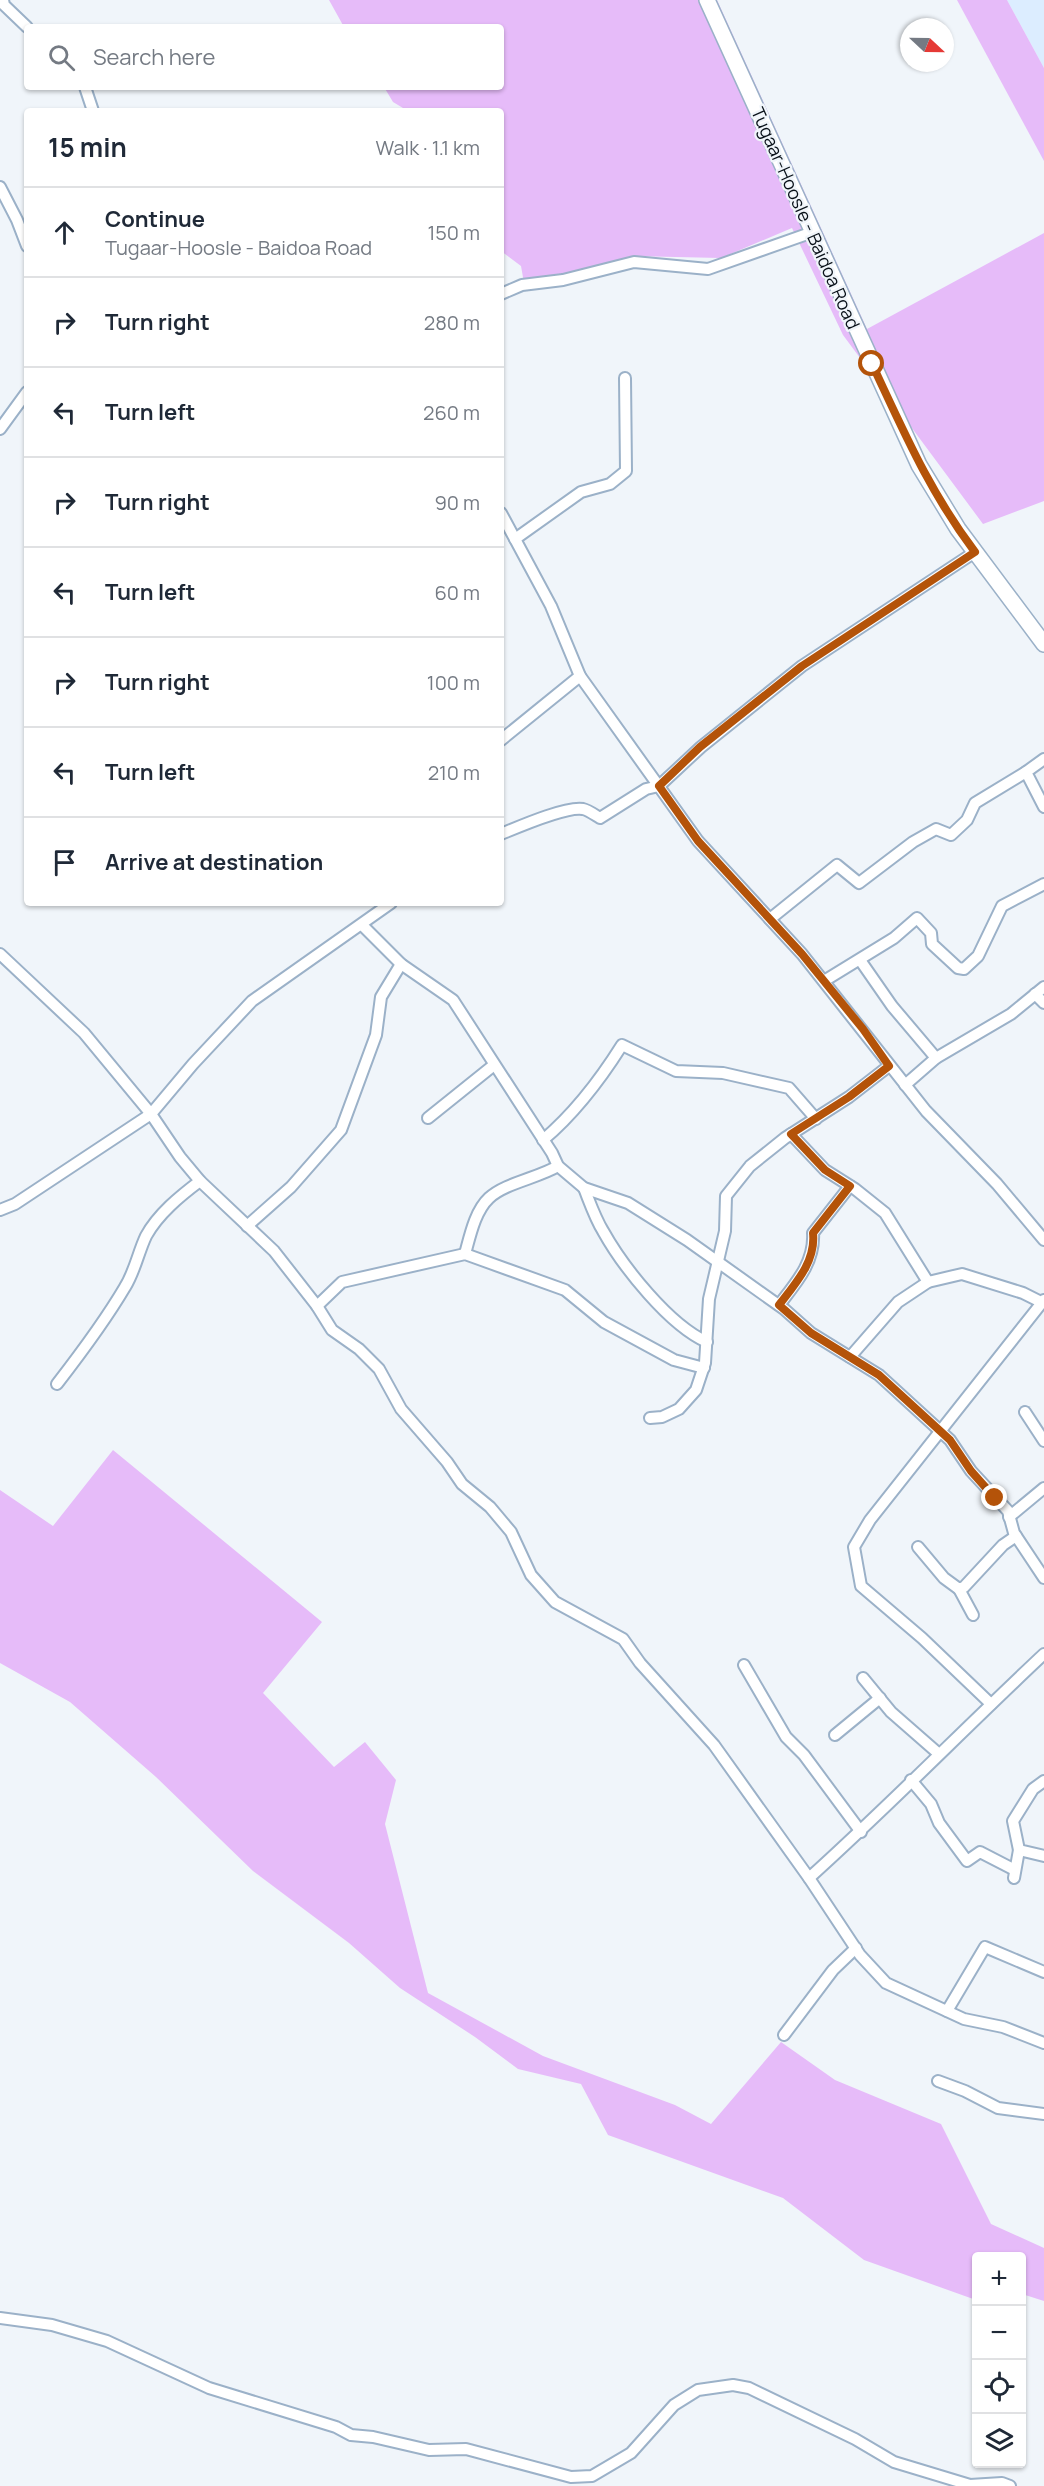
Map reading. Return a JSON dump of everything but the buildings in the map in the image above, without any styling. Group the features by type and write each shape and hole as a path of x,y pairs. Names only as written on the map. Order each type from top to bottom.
{"main road":[{"name":"Tugaar-Hoosle - Baidoa Road","path":"707,0 919,465 958,529 1043,641"}],"street":[{"path":"3,0 4,5 24,24"},
{"path":"86,90 92,108"},
{"path":"0,187 24,238"},
{"path":"504,293 522,285 562,280 634,262 708,269 813,232"},
{"path":"515,539 581,492 610,484 626,471 625,378"},
{"path":"0,429 24,396"},
{"path":"504,519 551,606 580,676 698,841 824,981 926,1111 997,1184 1044,1240"},
{"path":"504,833 535,819 583,809 600,818 646,789 659,786 700,747 802,666 975,552"},
{"path":"504,738 580,676"},
{"path":"770,919 837,866 859,883 913,842 936,829 951,835 967,820 975,803 1044,759"},
{"path":"1026,772 1044,807"},
{"path":"824,981 894,938 917,918 931,933 932,944 958,968 964,969 978,956 1002,906 1044,884"},
{"path":"0,1210 15,1204 151,1114 193,1064 252,1001 386,906"},
{"path":"362,925 401,964 453,1000 558,1166 584,1188 628,1203 719,1260 779,1305 811,1333 879,1375 950,1440 971,1471 1008,1511 1016,1536 1044,1578"},
{"path":"0,954 84,1033 151,1114 180,1157 200,1181 274,1251 317,1306 332,1330 359,1348 379,1369 401,1409 462,1484 490,1507 511,1532 531,1575 555,1602 623,1639 640,1663 714,1745 856,1948 886,1983 964,2019 1003,2027 1044,2043"},
{"path":"860,960 892,1006 936,1058"},
{"path":"247,1226 291,1187 341,1130 376,1035 381,997 401,964"},
{"path":"905,1085 936,1058 1011,1014 1040,990 1044,1003"},
{"path":"543,1140 561,1125 591,1090 622,1045 676,1071 723,1073 789,1088 816,1119"},
{"path":"428,1118 494,1065"},
{"path":"650,1418 662,1417 679,1409 696,1390 704,1368 709,1299 725,1231 726,1197 750,1166 791,1134 849,1097 889,1066"},
{"path":"791,1134 825,1170 885,1213 928,1282"},
{"path":"465,1254 474,1223 489,1198 511,1186 543,1175 558,1166"},
{"path":"57,1384 86,1347 125,1287 138,1261 146,1237 160,1216 200,1181"},
{"path":"779,1305 803,1274 814,1246 813,1233 850,1186"},
{"path":"584,1188 602,1230 623,1263 666,1312 696,1337 707,1342"},
{"path":"317,1306 342,1282 465,1254 565,1290 604,1322 674,1360 704,1368"},
{"path":"849,1357 898,1302 928,1282 962,1274 1043,1301 939,1430 870,1520 854,1547 861,1586 922,1638 991,1704"},
{"path":"1026,1412 1044,1441"},
{"path":"1010,1517 1044,1488"},
{"path":"959,1589 964,1587 1003,1545 1016,1536"},
{"path":"918,1547 944,1578 959,1589 974,1615"},
{"path":"809,1878 861,1832 911,1780 1044,1654"},
{"path":"744,1665 786,1737 804,1755 861,1832"},
{"path":"863,1678 891,1712 939,1754"},
{"path":"836,1735 880,1698"},
{"path":"911,1780 931,1804 939,1823 967,1860 980,1852 1014,1874 1019,1850 1013,1821 1034,1789 1044,1781"},
{"path":"1019,1850 1044,1856"},
{"path":"947,2011 985,1947 1044,1972"},
{"path":"784,2035 833,1970 856,1948"},
{"path":"938,2081 965,2091 998,2108 1044,2114"},
{"path":"0,2318 52,2325 107,2341 209,2388 336,2427 351,2435 373,2437 429,2450 466,2449 571,2477 592,2476 631,2453 674,2405 698,2390 733,2385 749,2388 855,2439 894,2462 970,2485 1002,2483 1010,2486"}],"shaded area":[{"path":"329,0 717,0 867,329 1044,233 1044,501 983,524 843,335 792,228 721,258 631,256 567,278 524,283 521,266 504,253 504,108 403,108 393,102 386,90 504,90 504,24 342,24"},
{"path":"957,0 1007,0 1044,68 1044,161"},
{"path":"1007,0 1044,0 1044,68"},
{"path":"113,1450 322,1622 263,1693 334,1767 365,1742 396,1780 385,1824 428,1993 543,2056 675,2105 711,2124 781,2042 835,2080 941,2124 991,2224 1044,2248 1044,2301 1026,2295 1026,2252 972,2252 972,2299 864,2260 783,2198 608,2135 581,2084 518,2069 475,2037 400,1988 349,1943 253,1871 156,1777 70,1702 0,1663 0,1490 53,1526"}],"route":[{"path":"872,364 937,498 975,552 802,666 700,747 659,786 698,841 802,954 863,1029 889,1066 849,1097 791,1134 825,1170 850,1186 813,1233 814,1246 803,1274 779,1305 811,1333 879,1375 950,1440 971,1471 995,1498"}]}
